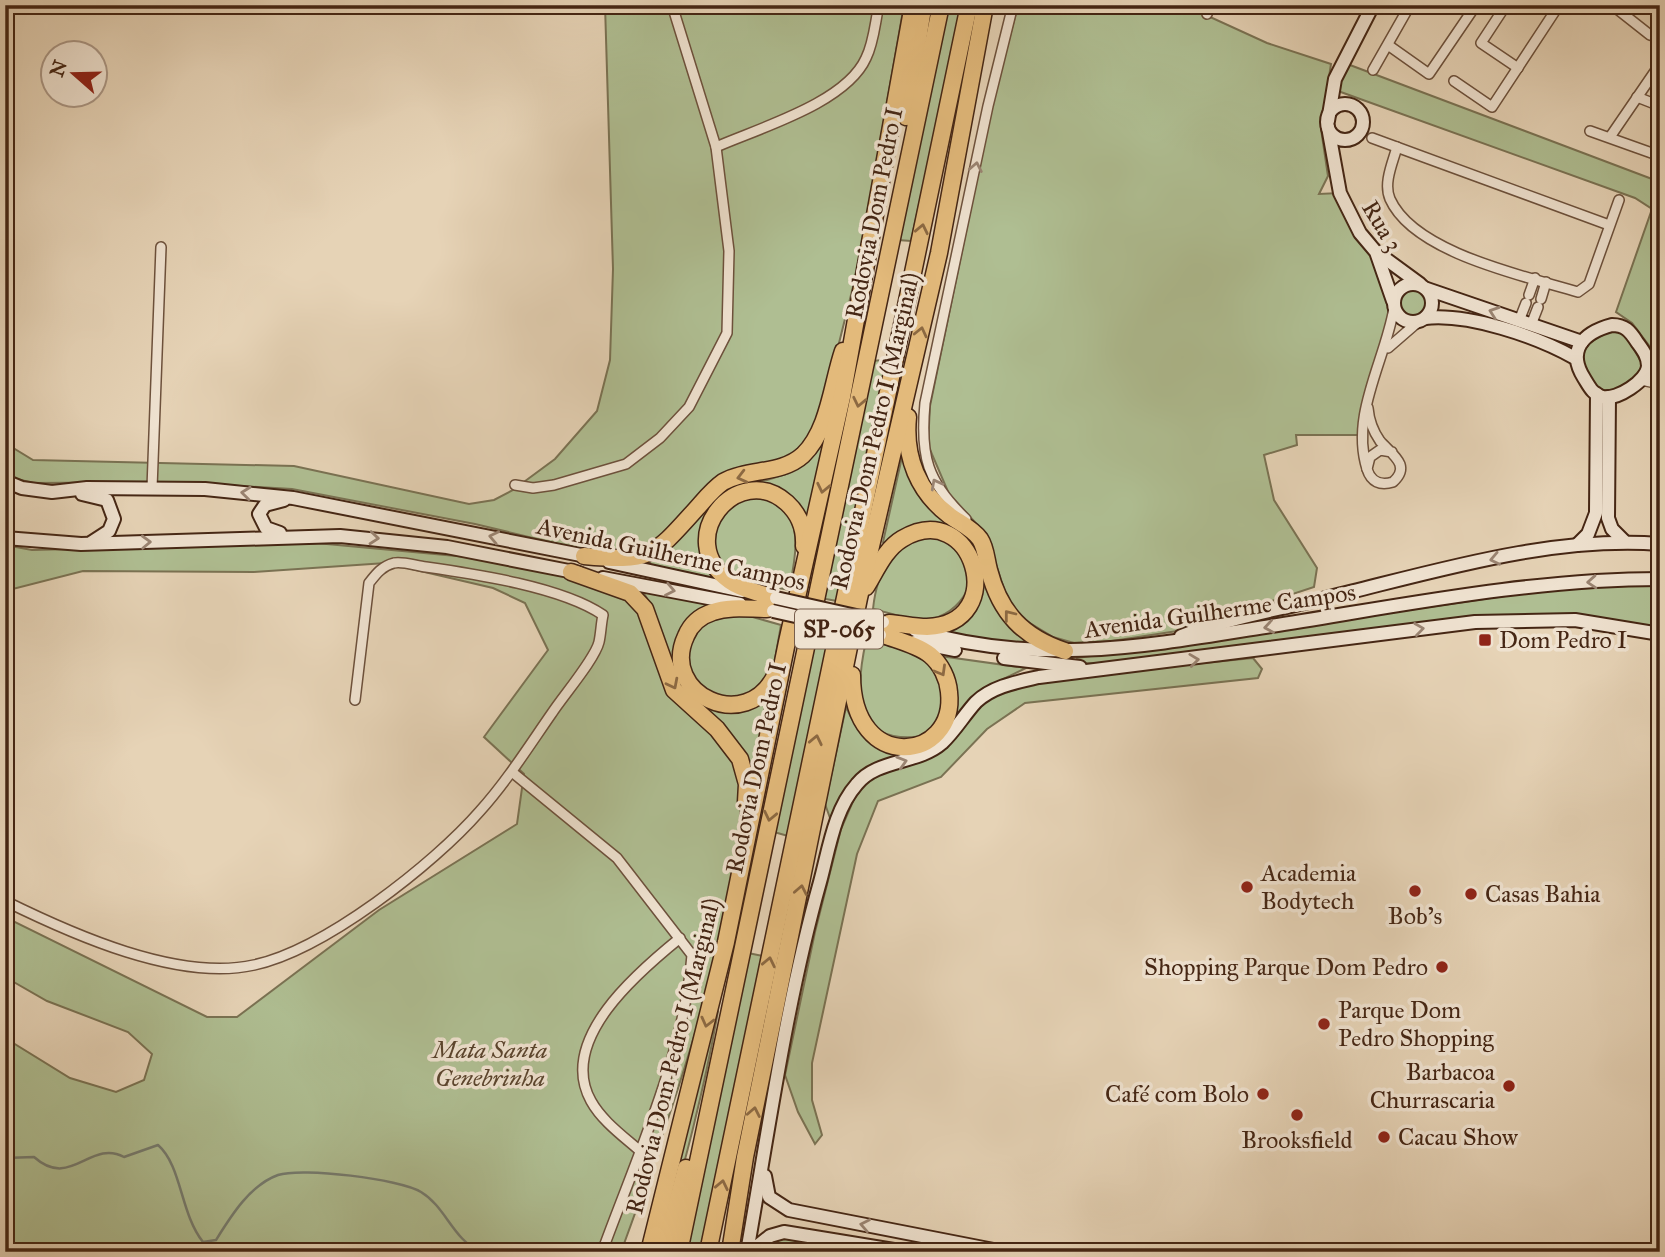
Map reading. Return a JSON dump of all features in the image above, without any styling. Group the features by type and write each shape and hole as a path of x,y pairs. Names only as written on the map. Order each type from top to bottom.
{"highway":[{"name":"Rodovia Dom Pedro I (Marginal)","path":"649,1252 726,942 787,642 863,292 913,5"},
{"path":"901,191 905,124 923,5"},
{"name":"Rodovia Dom Pedro I","path":"679,1252 941,5"},
{"name":"Rodovia Dom Pedro I","path":"708,1252 969,5"},
{"path":"966,115 985,5"},
{"path":"966,115 996,5"},
{"name":"Rodovia Dom Pedro I (Marginal)","path":"730,1252 738,1193 854,636 859,598 914,362 966,115"},
{"path":"584,556 621,559 650,554 673,536 724,482 764,472 803,455 823,422 863,292"},
{"path":"914,362 906,434 915,474 937,506 979,537 1001,604 1013,622 1046,645 1065,651"},
{"path":"771,604 732,583 711,563 706,540 708,528 720,506 729,498 761,490 782,499 794,509 804,531 800,581"},
{"path":"859,598 891,549 901,540 929,531 944,533 956,540 974,562 975,592 970,605 962,614 929,627 885,629"},
{"path":"571,572 615,585 637,599 651,619 674,690 725,738 744,769 746,804 726,942"},
{"path":"771,604 725,609 697,620 682,646 682,668 689,684 705,698 725,705 754,699 771,684 787,642"},
{"path":"854,636 852,683 858,717 868,733 884,743 903,747 918,745 930,740 947,719 951,704 948,684 929,654 885,629"},
{"path":"664,1252 719,1058"},
{"path":"724,1252 738,1193"}],"main road":[{"name":"Rua 3","path":"1373,5 1335,79 1328,124 1335,173 1348,213 1376,252 1393,305"},
{"path":"1335,79 1338,91 1355,107 1363,123 1344,150 1335,173"},
{"path":"1355,107 1337,107 1328,124 1339,139 1355,137"},
{"path":"1376,252 1424,287 1432,307 1421,320"},
{"path":"1575,358 1472,318 1448,316 1403,320 1393,305 1395,294 1406,284 1424,287 1582,342"},
{"path":"1603,396 1641,380 1654,367 1631,333 1622,326 1608,326 1582,342 1575,358 1576,365 1603,396 1608,517 1612,529 1624,541"},
{"path":"1577,545 1588,534 1597,513 1603,396"},
{"name":"Avenida Guilherme Campos","path":"5,481 37,491 205,489 309,501 584,556 771,604 1004,658 1076,667 1126,667"},
{"path":"65,491 107,500 111,508 114,519 109,531 103,537 81,544"},
{"path":"294,535 265,528 259,514 265,505 278,500 309,501"},
{"name":"Avenida Guilherme Campos","path":"5,538 81,544 294,535 413,542 571,572 771,604"},
{"path":"1159,644 1258,613 1524,553 1624,541 1660,544"},
{"name":"Avenida Guilherme Campos","path":"885,629 1014,651 1065,651 1159,644 1577,583 1659,579"},
{"name":"Avenida Guilherme Campos","path":"749,1252 807,929 840,810 859,781 871,772 908,760 942,743 977,702 992,690 1039,677 1475,622 1576,620 1658,632"},
{"path":"766,1146 765,1184 769,1197 789,1210 1004,1252"},
{"path":"789,1210 777,1219 778,1227 784,1231 906,1252"},
{"path":"749,1252 770,1236 784,1231"}],"street":[{"path":"515,485 533,488 554,485 626,464 660,438 689,407 727,333 729,251 716,147 672,5"},
{"path":"716,147 829,96 852,78 867,57 879,5"},
{"path":"979,537 950,505 933,480 923,431 925,404 988,106 1013,5"},
{"path":"1373,70 1410,5"},
{"path":"1388,45 1429,74 1476,5"},
{"path":"1506,5 1480,43 1518,68"},
{"path":"1454,81 1492,107 1559,5"},
{"path":"1612,5 1650,35 1660,38"},
{"path":"1610,138 1660,64"},
{"path":"1637,97 1660,106"},
{"path":"1590,131 1660,156"},
{"path":"1372,138 1609,225"},
{"path":"1398,146 1388,180 1388,192 1409,226 1456,251 1578,292 1585,289 1619,200"},
{"path":"152,488 161,247"},
{"path":"1525,323 1527,299 1535,278"},
{"path":"1525,323 1539,303 1546,282"},
{"path":"1368,407 1375,433 1399,458 1401,469 1392,482 1379,484 1369,476 1361,444 1368,407 1374,379 1384,352 1393,305"},
{"path":"1384,352 1421,320"},
{"path":"1641,380 1660,384"},
{"path":"1367,469 1374,453 1392,452"},
{"path":"5,901 91,938 172,964 216,968 253,966 285,955 341,926 417,870 479,813 512,772 599,644 603,615 589,606 467,573 395,563 379,570 369,583 355,700"},
{"path":"512,772 617,858 692,955 690,980 660,1097 605,1244"},
{"path":"640,1152 600,1114 583,1081 582,1067 587,1046 611,1004 645,967 680,938"}],"green space":[{"path":"605,5 904,5 859,263 816,435 794,460 731,480 667,542 621,559 475,524 292,489 173,482 33,483 5,476 5,443 33,460 294,466 469,504 494,500 513,490 555,459 597,411 610,360 613,269"},
{"path":"946,5 963,5 911,241 898,240"},
{"path":"1018,5 1184,5 1267,43 1331,64 1321,129 1328,176 1319,194 1340,193 1393,301 1362,435 1296,435 1297,445 1264,455 1274,500 1317,568 1314,587 1184,630 1112,641 1074,643 1053,637 1020,617 1009,604 986,534 949,494 928,445 930,406 992,105"},
{"path":"1342,62 1660,182 1660,360 1632,323 1616,312 1652,209 1635,198 1338,91"},
{"path":"1412,286 1423,291 1428,302 1423,313 1412,318 1401,313 1396,302 1401,291"},
{"path":"1612,330 1625,334 1643,365 1632,379 1614,390 1606,391 1591,380 1580,358 1585,345"},
{"path":"883,360 888,364 837,601 820,598 872,361"},
{"path":"826,439 808,525 774,491 723,498 708,567 717,580 647,564 668,550 723,490 745,480 767,480 789,473 809,458"},
{"path":"904,448 912,478 975,538 1002,615 1029,646 939,631 982,582 941,527 887,545 883,542"},
{"path":"745,499 768,499 789,514 793,525 795,552 789,590 744,579 731,572 719,558 714,541 715,523 725,508"},
{"path":"930,536 951,542 962,551 969,562 971,574 964,596 945,614 925,620 873,609 878,582 889,561 906,546"},
{"name":"Mata Santa Genebrinha","path":"316,543 531,563 630,593 679,705 713,725 744,769 738,842 722,932 669,1116 621,1252 5,1252 5,1038 70,1078 116,1092 144,1080 152,1054 128,1032 47,1001 5,977 5,917 207,1017 237,1017 379,910 517,824 524,774 484,737 548,650 525,603 493,588 386,563 254,572 83,571 5,591 5,545 32,550"},
{"path":"1660,583 1660,624 1652,631 1526,616 1115,664 1079,663 1077,658 1575,586"},
{"path":"649,590 716,602 677,650 714,708 734,712 769,698 753,772 729,732 683,693 673,678 658,624 643,592"},
{"path":"725,615 749,616 781,625 774,665 756,694 732,701 716,698 705,691 696,681 688,657 689,644 695,632 706,621"},
{"path":"816,627 832,630 788,836 774,832"},
{"path":"866,641 906,651 934,668 942,681 944,696 941,714 930,735 906,737 887,734 874,727 861,700 860,682"},
{"path":"940,656 1026,668 987,687 938,743 922,751 881,761 864,769 853,779 830,818 825,804 846,707 863,733 885,748 907,751 928,745 944,731 954,711 953,685"},
{"path":"1253,658 1262,669 1258,678 1025,703 987,729 941,777 878,801 857,854 812,1063 812,1100 822,1135 815,1144 798,1112 785,1075 815,932 841,829 854,799 870,778 962,725 994,694 1045,679"},
{"path":"748,953 763,956 701,1252 686,1252"},
{"path":"716,1010 718,1011 699,1102 660,1252 665,1206"},
{"path":"795,1236 885,1252 760,1252 778,1238"}],"waterway":[{"path":"5,1158 34,1157 47,1166 59,1168 70,1167 101,1154 112,1153 124,1157 158,1145 172,1165 190,1218 203,1242 216,1240 250,1194 278,1175 308,1172 373,1179 410,1187 430,1198 463,1240 481,1252"}],"place":[{"name":"Dom Pedro I","path":"1485,640"},
{"name":"Academia Bodytech","path":"1247,887"},
{"name":"Bob's","path":"1415,891"},
{"name":"Casas Bahia","path":"1471,894"},
{"name":"Shopping Parque Dom Pedro","path":"1442,967"},
{"name":"Parque Dom Pedro Shopping","path":"1324,1024"},
{"name":"Barbacoa Churrascaria","path":"1509,1086"},
{"name":"Café com Bolo","path":"1263,1094"},
{"name":"Brooksfield","path":"1297,1115"},
{"name":"Cacau Show","path":"1384,1137"}]}
